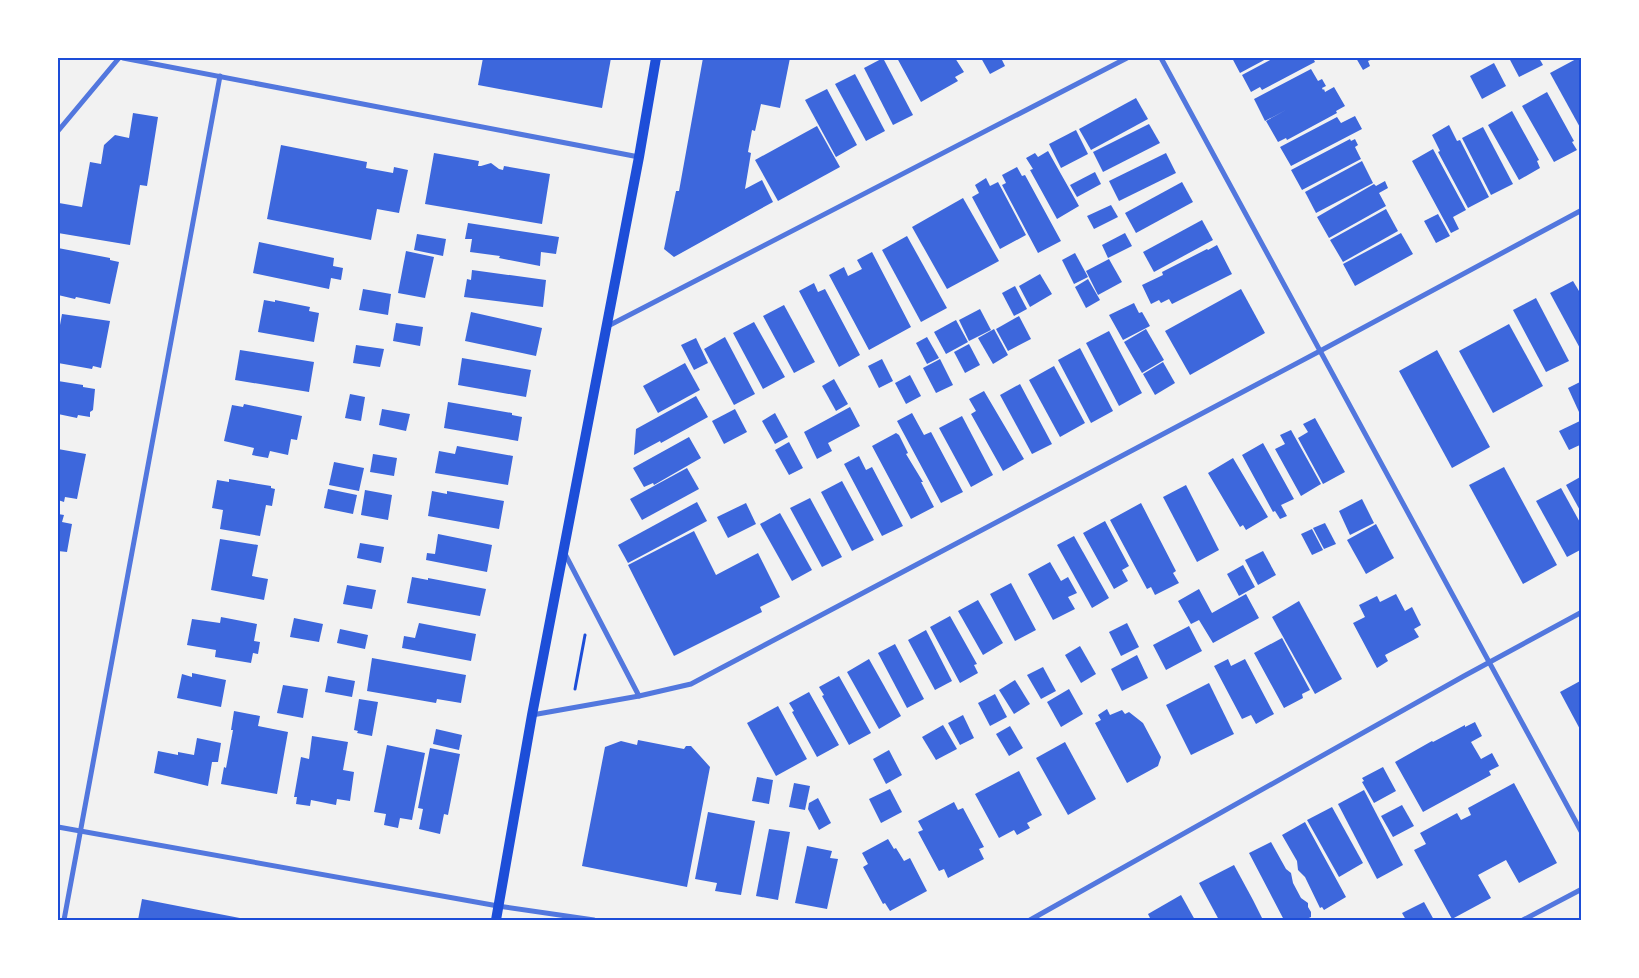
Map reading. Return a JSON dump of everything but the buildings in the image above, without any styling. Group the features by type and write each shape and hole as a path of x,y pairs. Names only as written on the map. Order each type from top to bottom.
{"main road":[{"path":"496,920 532,715 639,157 656,58"}],"street":[{"path":"58,130 119,58"},
{"path":"123,58 639,157"},
{"path":"605,327 1127,58"},
{"path":"1160,58 1582,833"},
{"path":"64,920 220,76"},
{"path":"532,715 639,696 691,684 1582,210"},
{"path":"563,550 639,696"},
{"path":"1030,920 1488,662 1582,612"},
{"path":"58,827 498,906 594,920"},
{"path":"1523,920 1582,889"}],"path":[{"path":"575,689 585,635"}]}
